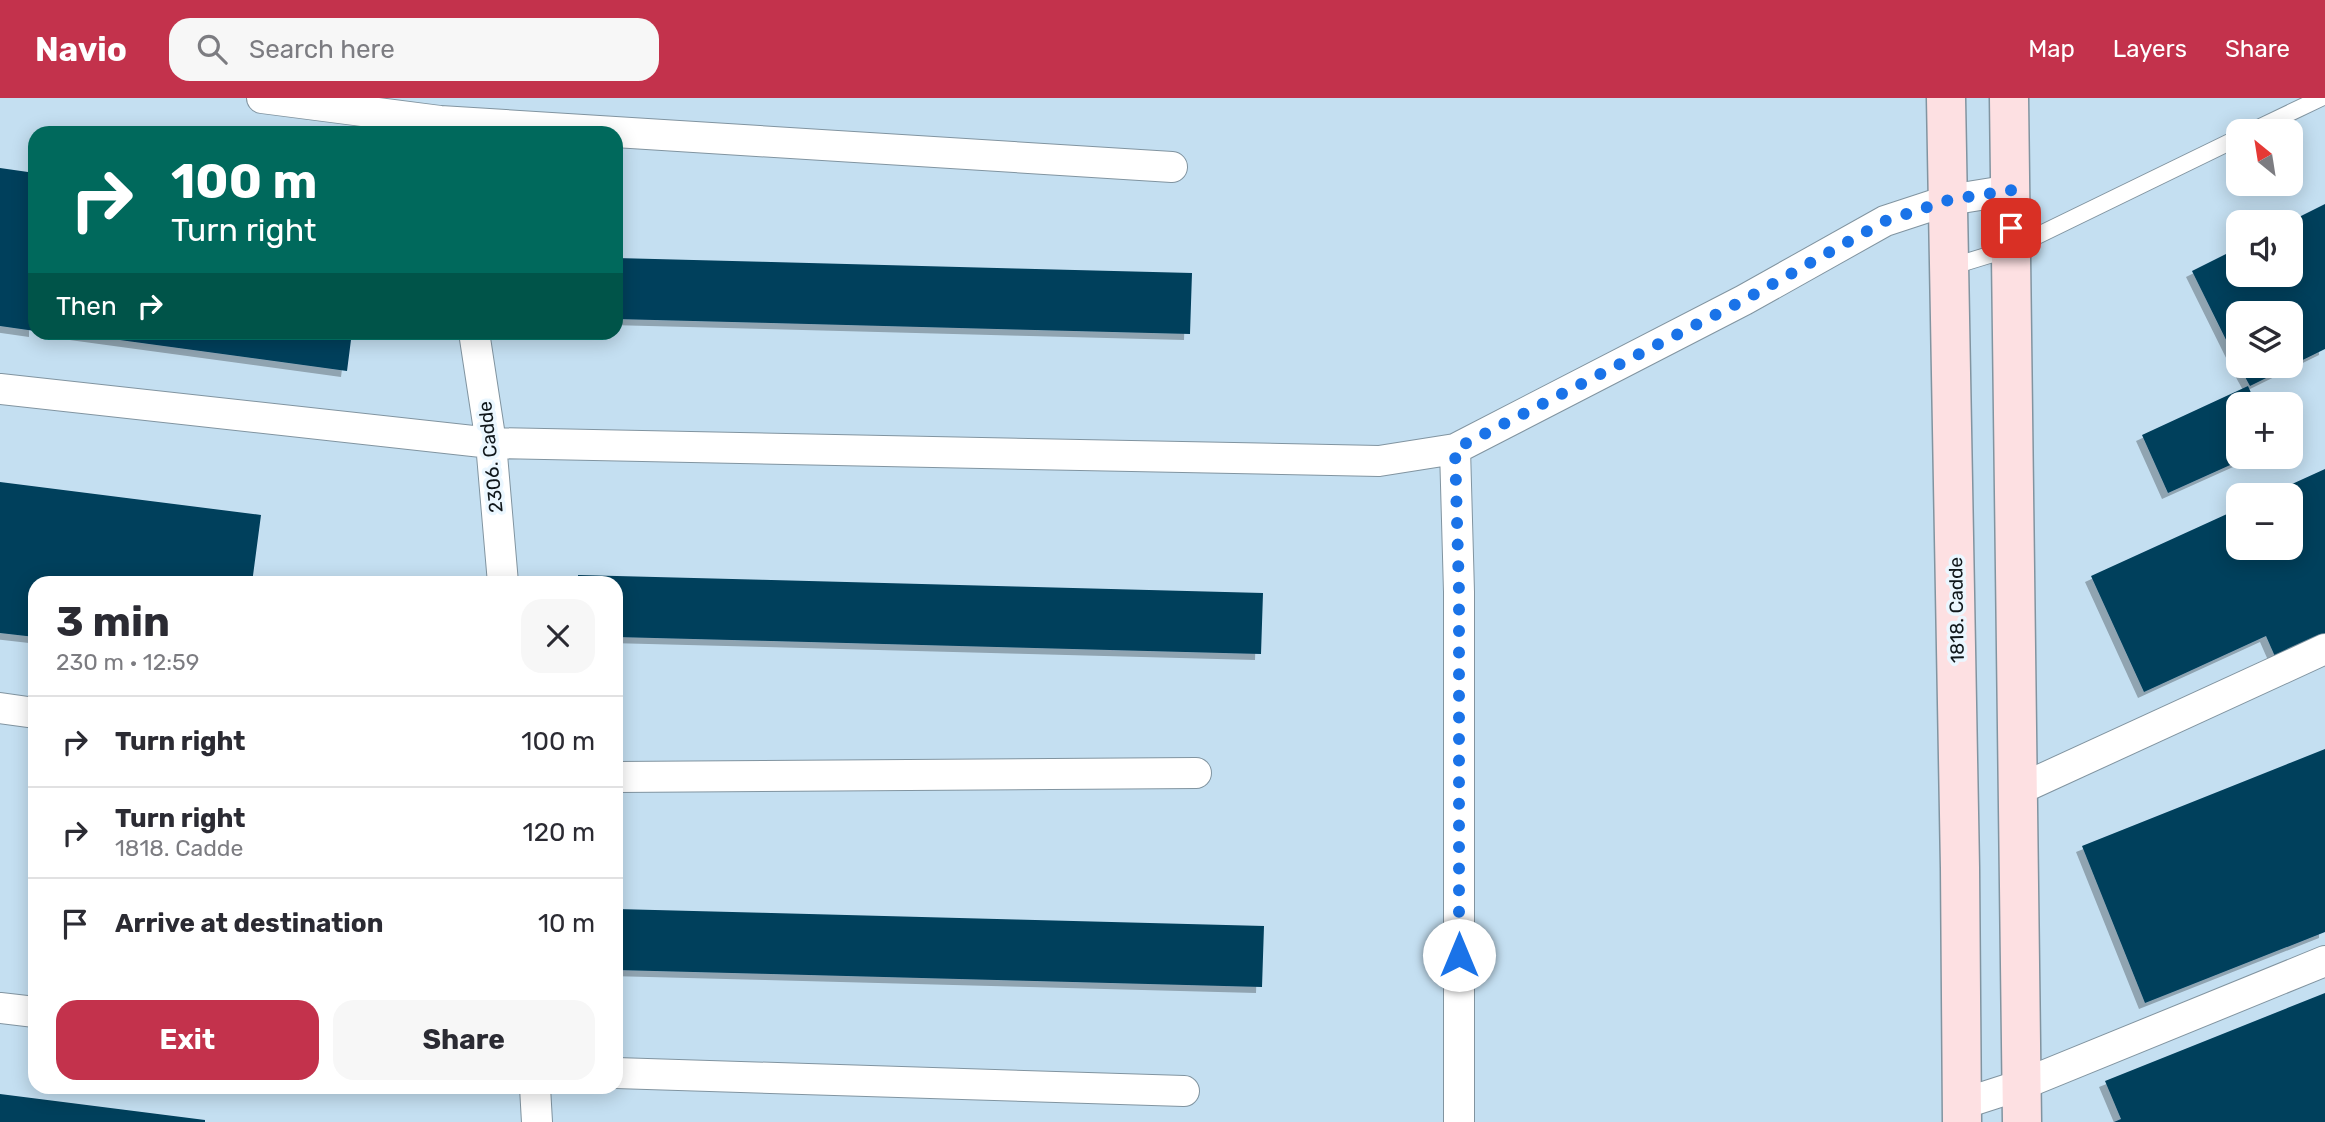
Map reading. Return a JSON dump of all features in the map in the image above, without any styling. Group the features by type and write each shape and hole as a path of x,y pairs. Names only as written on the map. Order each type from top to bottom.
{"main road":[{"name":"1818. Cadde","path":"1946,98 1962,1113"},
{"path":"2009,98 2022,1104"}],"street":[{"path":"262,98 440,117 572,126"},
{"path":"623,130 1172,167"},
{"path":"0,388 491,443 1379,461 1455,449 1744,300 1885,221 1949,200 2011,190"},
{"name":"2306. Cadde","path":"475,340 491,443 502,576"},
{"path":"1455,449 1459,592 1459,1122"},
{"path":"2018,790 2325,649"},
{"path":"0,708 28,712"},
{"path":"623,777 1196,773"},
{"path":"1962,1113 2022,1104 2325,961"},
{"path":"0,1008 28,1011"},
{"path":"623,1073 1184,1091"},
{"path":"535,1094 537,1122"}],"lane":[{"path":"2277,119 2321,98"},
{"path":"1950,267 2011,248 2226,144"}],"shaded area":[{"path":"0,98 2325,98 2325,1122 0,1122"}],"building":[{"path":"0,168 28,172 28,330 0,326"},
{"path":"2325,204 2325,349 2303,360 2303,301 2226,301 2226,340 2192,271 2226,254 2226,287 2303,287 2303,215"},
{"path":"623,258 1192,273 1190,334 623,319"},
{"path":"120,340 351,340 347,371"},
{"path":"2246,378 2266,378 2250,386"},
{"path":"2248,386 2251,392 2235,392"},
{"path":"2226,396 2226,467 2168,493 2142,435"},
{"path":"2325,469 2325,638 2277,661 2266,636 2144,692 2091,576 2226,514 2226,560 2303,560 2303,483 2294,483"},
{"path":"0,482 261,515 253,576 28,576 28,636 0,633"},
{"path":"623,576 1263,593 1261,654 623,637"},
{"path":"2325,749 2325,932 2145,1003 2082,846"},
{"path":"623,909 1264,926 1262,987 623,970"},
{"path":"2325,993 2325,1122 2114,1122 2121,1119 2105,1081"},
{"path":"0,1094 205,1120 205,1122 0,1122"}],"route":[{"path":"1459,955 1459,592 1455,449 1744,300 1885,221 1949,200 2011,190 2011,228"}]}
